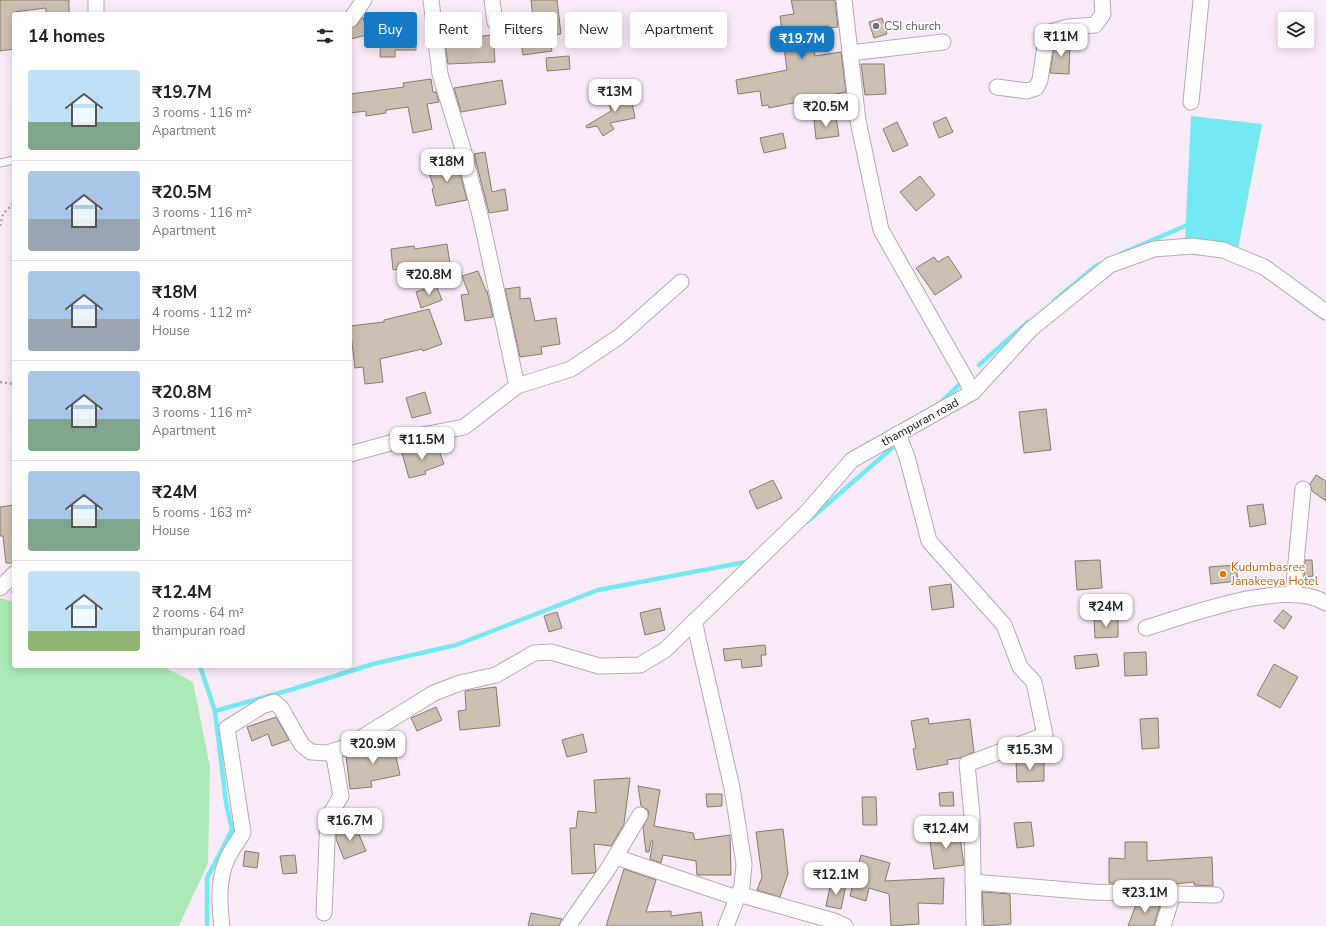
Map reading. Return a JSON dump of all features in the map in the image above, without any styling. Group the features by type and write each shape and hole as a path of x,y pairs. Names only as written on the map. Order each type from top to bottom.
{"street":[{"path":"96,0 96,12"},
{"path":"352,17 364,0"},
{"path":"431,0 440,74 463,149 482,223 516,386"},
{"path":"492,0 494,12"},
{"path":"844,0 858,121 881,230 973,392"},
{"path":"997,87 1027,91 1036,88 1040,80 1047,34 1068,28 1095,25 1103,14 1102,0"},
{"path":"1191,102 1201,0"},
{"path":"850,53 943,42"},
{"name":"thampuran road","path":"222,926 219,908 227,858 243,833 227,728 262,706 274,702 281,708 302,745 311,752 328,753 348,746 434,692 460,683 496,675 534,654 551,652 599,666 640,665 665,650 807,512 852,460 899,435 973,392 1031,329 1110,265 1154,250 1192,246 1223,250 1264,267 1326,312"},
{"path":"352,453 412,437 464,427 516,386 572,369 620,336 681,282"},
{"path":"899,435 929,541 1004,625 1020,667 1034,682 1045,735 967,764 972,815 974,926"},
{"path":"1293,594 1303,489"},
{"path":"0,588 8,573"},
{"path":"1146,628 1237,602 1293,594 1320,600 1326,603"},
{"path":"694,621 732,788 744,864 742,886 726,926"},
{"path":"324,913 328,818 341,796 333,751"},
{"path":"568,926 616,857 640,816"},
{"path":"616,857 738,896 834,921 845,926"},
{"path":"973,882 1092,892 1216,895"},
{"path":"1163,926 1173,894"}],"lane":[{"path":"0,163 12,160"}],"path":[{"path":"0,226 2,214 12,205"},
{"path":"0,382 12,384"}],"green space":[{"path":"0,598 12,601 12,668 166,668 193,682 210,767 208,863 179,926 0,926"}],"water":[{"path":"1191,116 1262,124 1238,249 1185,240"}],"building":[{"path":"0,0 69,0 69,12 46,12 46,8 12,12 12,49 0,51"},
{"path":"531,0 557,0 561,34 557,35 557,12 532,12"},
{"path":"791,0 835,0 838,27 811,30 815,56 841,52 846,92 769,108 768,105 762,106 760,91 738,94 736,80 787,70 780,16 794,14"},
{"path":"363,17 364,36 352,39 352,28 357,25"},
{"path":"882,18 887,34 874,38 869,22"},
{"path":"490,35 490,48 494,48 495,62 448,64 446,48 482,48 482,36"},
{"path":"1055,41 1070,42 1069,74 1050,73"},
{"path":"380,48 416,48 416,50 395,50 395,57 380,57"},
{"path":"522,48 551,48 552,51 523,55"},
{"path":"569,56 570,69 547,71 546,58"},
{"path":"861,64 884,64 886,94 865,95"},
{"path":"431,79 433,92 436,92 439,102 427,104 432,129 413,133 408,107 386,110 386,113 366,116 366,111 352,113 352,94 404,87 403,83"},
{"path":"502,80 506,104 461,112 454,88"},
{"path":"630,93 635,118 610,123 614,129 603,136 597,126 587,128 586,126 611,111 608,98"},
{"path":"836,117 839,136 816,139 814,120"},
{"path":"946,117 953,132 939,138 933,123"},
{"path":"897,122 908,145 893,152 883,129"},
{"path":"783,133 786,148 764,153 760,138"},
{"path":"485,152 492,192 505,189 508,210 489,213 474,154"},
{"path":"456,158 467,200 436,206 432,189 434,188 427,167"},
{"path":"920,176 935,195 916,211 900,192"},
{"path":"447,244 450,263 393,270 391,249 414,246 415,249"},
{"path":"948,256 962,277 935,295 916,268 934,257 938,262"},
{"path":"478,271 487,291 493,317 465,321 461,295 469,294 462,276"},
{"path":"436,285 442,300 421,308 416,292"},
{"path":"520,287 520,299 530,298 535,321 556,318 560,344 541,347 542,354 520,357 505,289"},
{"path":"429,309 442,344 423,351 422,349 380,359 383,382 365,384 363,367 355,368 352,343 352,326 384,322 384,320"},
{"path":"425,392 431,413 412,418 406,398"},
{"path":"1046,409 1051,450 1024,453 1019,412"},
{"path":"437,445 444,464 425,471 426,474 409,478 402,453 419,448 420,452"},
{"path":"1316,475 1326,481 1326,501 1312,491 1310,484"},
{"path":"773,480 782,498 757,509 749,491"},
{"path":"1263,504 1266,524 1250,527 1247,506"},
{"path":"12,505 12,563 6,563 3,536 0,536 0,507"},
{"path":"1100,560 1102,588 1077,590 1075,561"},
{"path":"1305,560 1312,560 1313,576 1304,577"},
{"name":"Kudumbasree Janakeeya Hotel","path":"1236,565 1238,581 1211,584 1209,567"},
{"path":"951,584 954,607 932,610 929,587"},
{"path":"660,608 665,630 645,635 640,613"},
{"path":"1283,610 1292,617 1284,629 1274,621"},
{"path":"557,612 562,628 549,632 544,616"},
{"path":"1118,619 1118,637 1095,638 1094,620"},
{"path":"765,645 766,655 761,655 762,666 742,668 741,659 725,661 723,649"},
{"path":"1146,652 1147,675 1125,676 1124,653"},
{"path":"1097,654 1099,666 1076,669 1074,656"},
{"path":"1274,664 1298,677 1280,708 1257,695"},
{"path":"496,687 500,726 460,730 458,711 466,710 465,691"},
{"path":"436,707 442,720 417,731 411,718"},
{"path":"276,717 289,740 272,746 268,734 252,741 247,727"},
{"path":"928,718 929,724 970,719 974,752 960,758 947,760 948,764 917,770 913,749 916,748 911,721"},
{"path":"1158,718 1159,748 1142,749 1140,719"},
{"path":"583,734 587,752 567,757 562,740"},
{"path":"392,738 400,775 371,781 372,787 350,789 346,756 371,753 369,744"},
{"path":"1044,760 1044,781 1017,782 1016,761"},
{"path":"630,778 624,824 611,846 594,844 596,871 594,873 572,874 570,828 576,828 578,811 596,813 594,780"},
{"path":"638,786 660,790 654,826 693,833 695,840 730,835 731,875 697,875 696,861 663,855 661,863 650,859 653,841 651,841 649,852 646,852 643,827 649,815 648,810 641,806"},
{"path":"953,792 954,806 940,806 939,793"},
{"path":"706,794 722,794 722,806 707,807"},
{"path":"862,797 876,797 877,825 863,825"},
{"path":"1031,822 1034,846 1017,848 1014,823"},
{"path":"355,825 366,851 344,859 336,839 336,832"},
{"path":"783,829 788,874 780,897 757,890 762,877 756,832"},
{"path":"959,831 964,865 934,869 929,835"},
{"path":"1125,842 1147,842 1147,861 1212,857 1213,886 1194,885 1194,882 1166,885 1109,883 1109,858 1125,859"},
{"path":"245,851 259,853 257,868 243,866"},
{"path":"295,855 297,873 283,874 280,856"},
{"path":"861,855 890,863 885,881 944,878 943,904 918,903 919,924 891,926 889,894 869,888 866,901 850,896"},
{"path":"624,869 656,880 646,912 671,911 671,916 701,912 703,926 606,926"},
{"path":"831,882 846,885 841,909 826,906"},
{"path":"982,892 1010,894 1011,924 984,926"},
{"path":"1137,902 1154,902 1160,905 1154,926 1128,926"},
{"path":"531,913 562,919 559,926 528,926"}],"waterway":[{"path":"1120,254 1190,224"},
{"path":"1054,301 1097,265 1105,262"},
{"path":"979,365 1028,322"},
{"path":"939,404 961,383"},
{"path":"808,521 899,442"},
{"path":"215,711 373,664 456,645 598,590 751,561"},
{"path":"201,668 215,711 226,802 232,830 207,878 207,926"}],"place":[{"name":"CSI church","path":"876,26"},
{"name":"Kudumbasree Janakeeya Hotel","path":"1223,574"}]}
